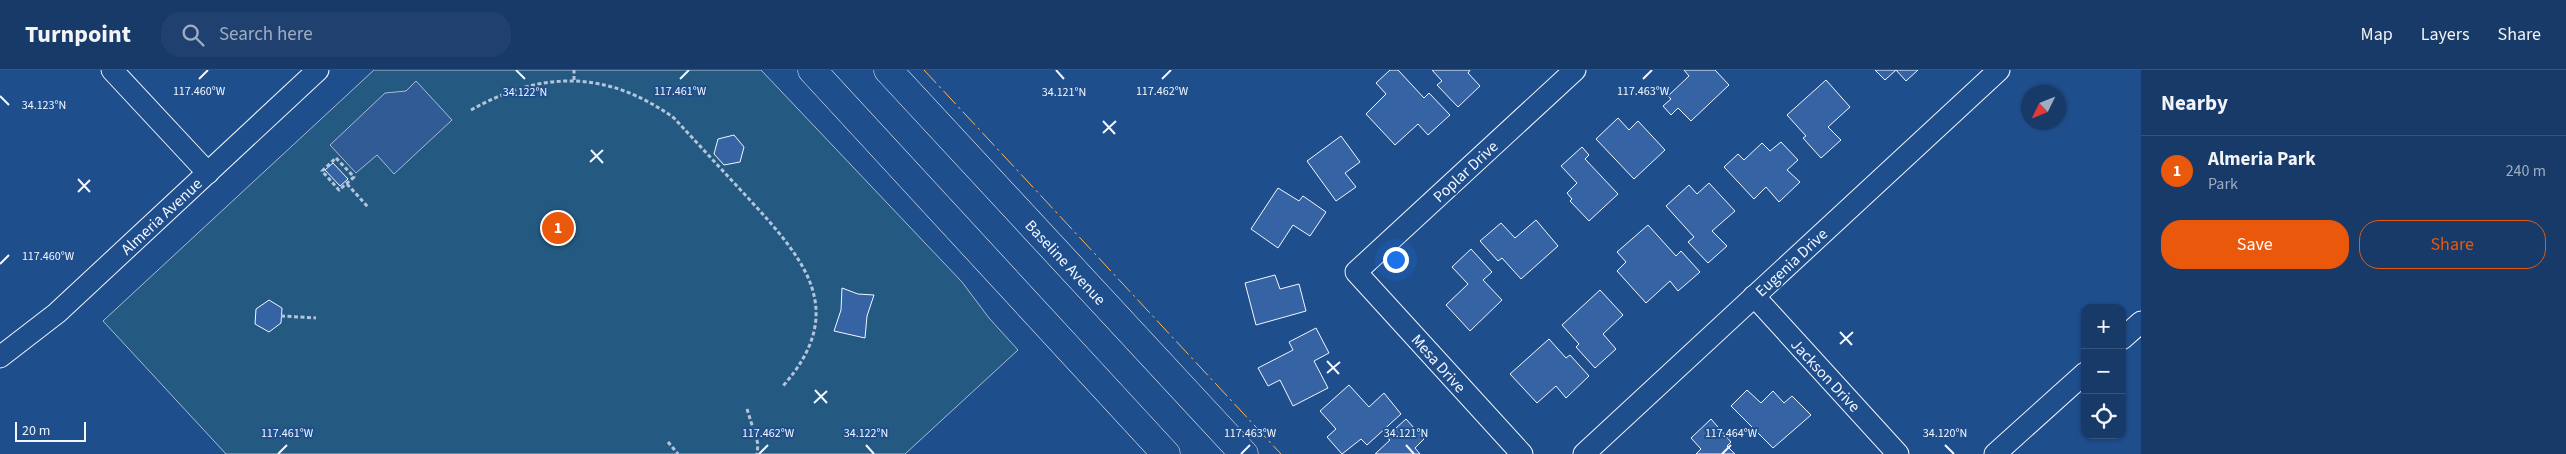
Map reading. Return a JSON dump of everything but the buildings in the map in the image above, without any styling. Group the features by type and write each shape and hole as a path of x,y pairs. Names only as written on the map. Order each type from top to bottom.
{"main road":[{"path":"812,70 1166,454"},
{"name":"Baseline Avenue","path":"888,70 1244,454"}],"street":[{"path":"112,70 208,173"},
{"name":"Almeria Avenue","path":"0,358 57,313 318,70"},
{"name":"Poplar Drive","path":"1356,272 1575,70"},
{"name":"Eugenia Drive","path":"1584,454 1999,70"},
{"name":"Mesa Drive","path":"1356,272 1522,454"},
{"name":"Jackson Drive","path":"1754,296 1898,454"},
{"path":"2126,335 2141,322"},
{"path":"1995,454 2081,377"}],"path":[{"path":"574,70 574,80"},
{"path":"471,110 492,97 534,82 574,80 606,84 628,90 653,103 674,118 781,233 808,273 813,292 815,316 812,333 808,350 798,368 783,386"},
{"path":"336,158 354,177 347,184 339,190 322,171 336,158"},
{"path":"716,163 719,160"},
{"path":"347,184 368,207"},
{"path":"281,316 316,318"},
{"path":"747,409 758,444 757,454"},
{"path":"668,442 678,454"}],"shaded area":[{"path":"374,70 761,70 962,282 989,318 1018,350 905,454 226,454 103,321"},
{"path":"416,81 452,120 394,174 377,155 356,173 330,145 385,93 406,91"}],"power":[{"path":"924,70 1281,454"}],"place":[{"name":"Almeria Park","path":"558,228"}]}
